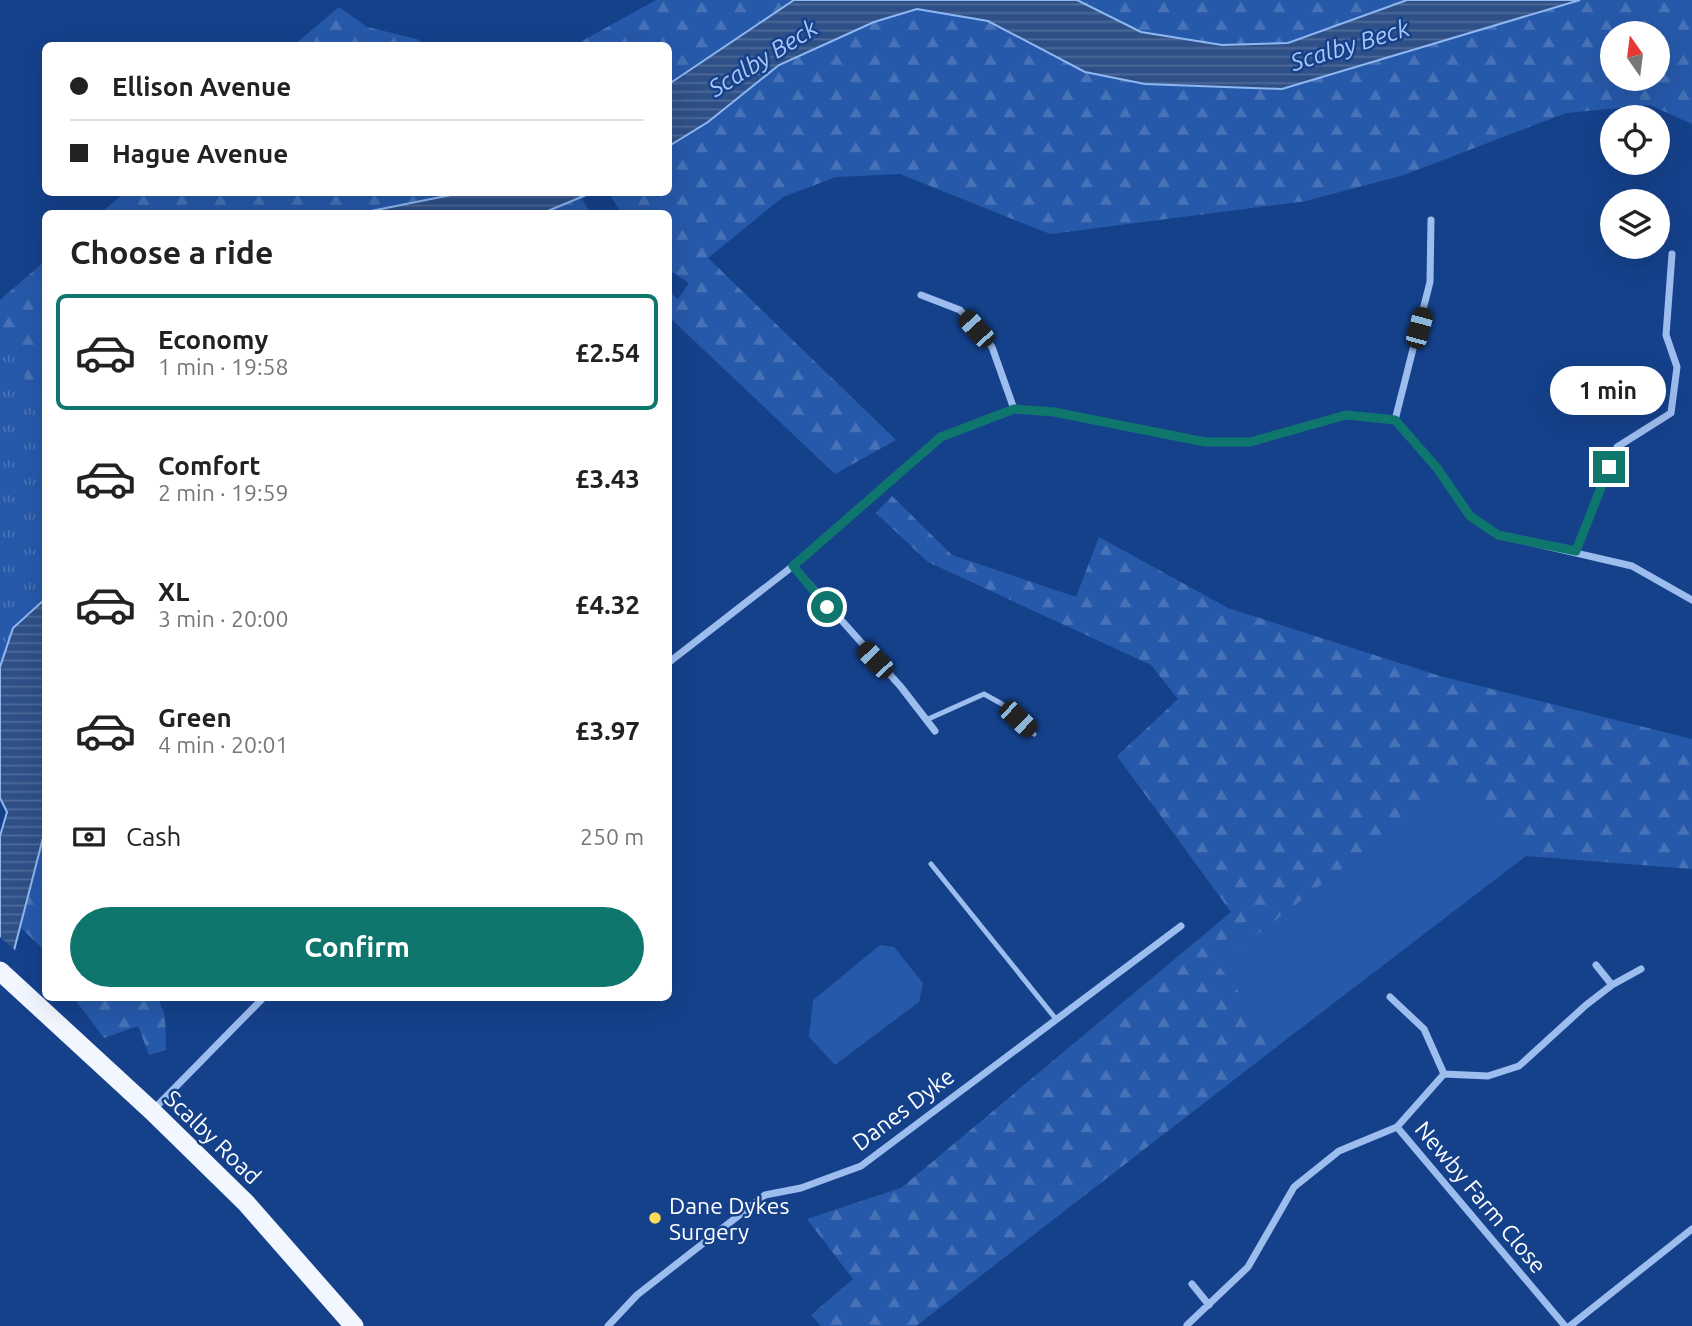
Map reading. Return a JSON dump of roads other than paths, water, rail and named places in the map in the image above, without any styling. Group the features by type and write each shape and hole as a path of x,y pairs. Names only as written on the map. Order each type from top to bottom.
{"highway":[{"name":"Scalby Road","path":"0,971 152,1111 246,1203 355,1326"}],"street":[{"path":"1395,420 1430,282 1432,220"},
{"path":"1576,551 1617,447 1671,413 1677,367 1666,335 1672,254"},
{"path":"921,295 960,310 992,347 1014,409"},
{"path":"672,660 793,566 941,437 1014,409 1054,412 1205,442 1250,442 1346,415 1395,420 1437,468 1470,516 1498,535 1632,566 1692,600"},
{"path":"793,566 935,731"},
{"name":"Danes Dyke","path":"608,1326 637,1295 765,1195 801,1188 861,1166 1181,926"},
{"path":"1596,965 1612,985"},
{"path":"1444,1074 1488,1076 1519,1066 1612,985 1641,969"},
{"path":"1390,996 1424,1029 1444,1074"},
{"path":"152,1111 260,1001"},
{"path":"1397,1127 1444,1074"},
{"name":"Newby Farm Close","path":"1187,1325 1248,1267 1294,1187 1339,1151 1397,1127 1565,1326"},
{"path":"1570,1326 1692,1229"},
{"path":"1192,1284 1209,1305"}],"lane":[{"path":"926,720 984,694 1002,704 1034,734"},
{"path":"931,864 1056,1019"}],"water":[{"name":"Scalby Beck","path":"794,0 1077,0 1141,32 1222,45 1288,43 1407,0 1580,0 1282,89 1145,84 1085,72 988,21 917,9 874,22 779,65 708,122 672,144 672,82"},
{"path":"446,196 584,196 550,210 376,210"},
{"path":"42,602 42,842 11,962 0,953 0,836 7,812 0,798 0,667 13,628"}],"place":[{"name":"Dane Dykes Surgery","path":"655,1218"}]}
